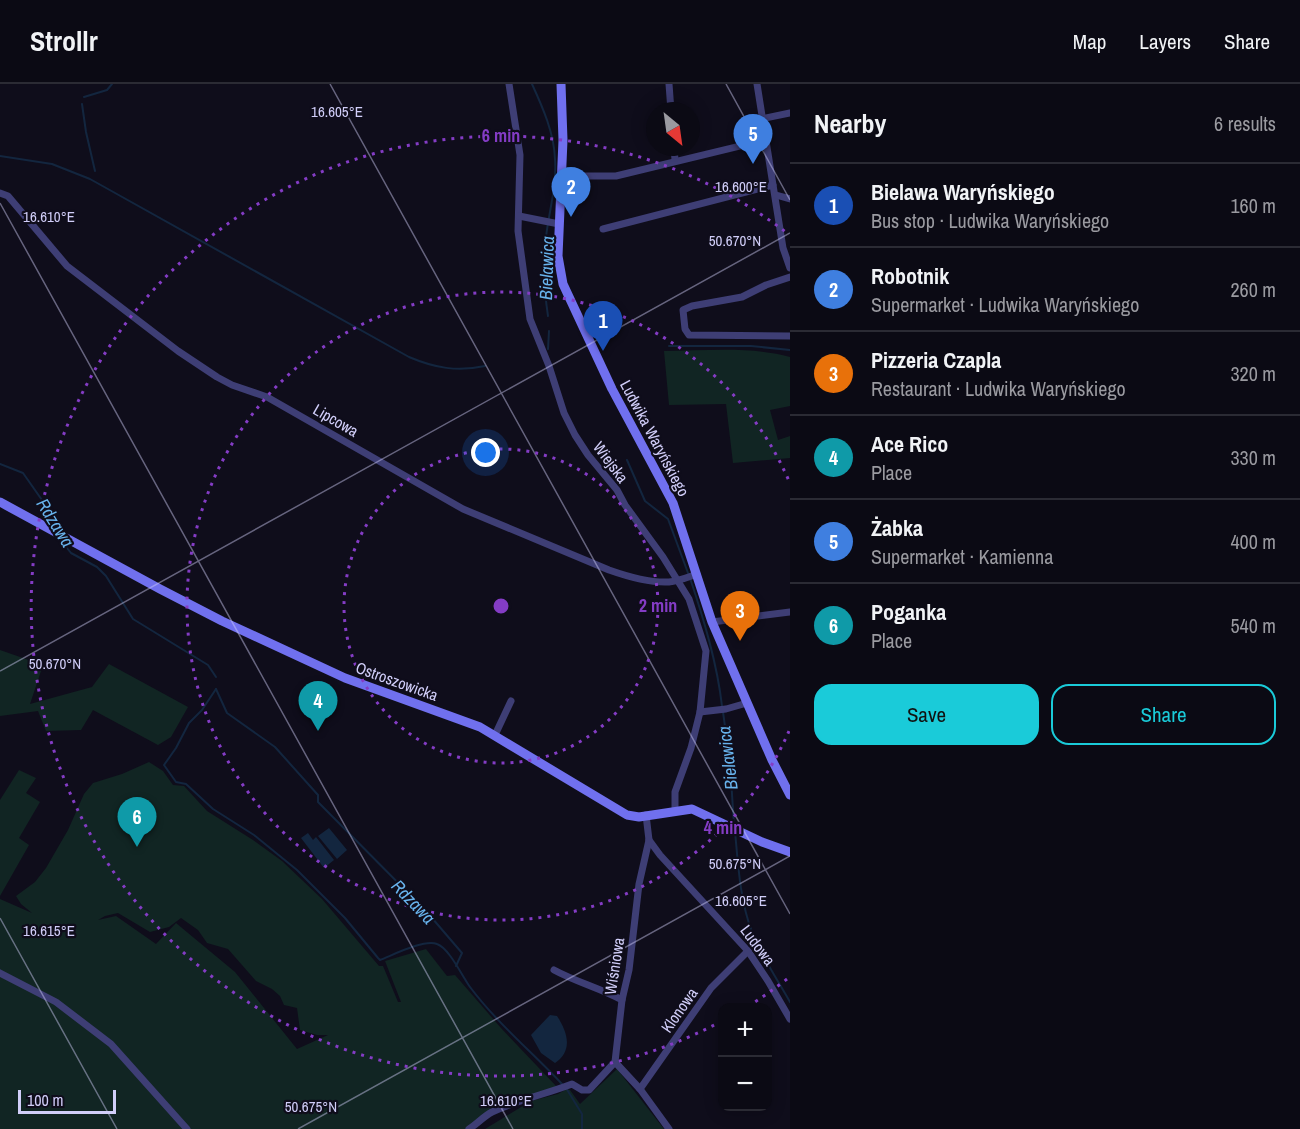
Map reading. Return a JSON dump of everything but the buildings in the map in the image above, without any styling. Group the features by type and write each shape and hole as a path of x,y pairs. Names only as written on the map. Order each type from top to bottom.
{"street":[{"name":"Wiejska","path":"509,84 520,155 518,233 530,319 564,412 588,455 617,490 689,599 706,651 700,712 691,748 675,792 675,811"},
{"name":"Ludwika Waryńskiego","path":"561,84 564,128 562,176 552,223 564,288 612,388 671,498 691,576 790,795"},
{"path":"669,84 670,102"},
{"path":"757,84 783,248 790,268"},
{"path":"761,119 790,112"},
{"path":"562,176 609,177 765,140"},
{"path":"675,156 675,160"},
{"path":"603,229 773,185"},
{"name":"Lipcowa","path":"0,193 8,196 67,266 178,351 225,382 267,397 478,516 620,574 663,582 691,576"},
{"path":"776,195 790,199"},
{"path":"519,216 552,223"},
{"path":"790,277 766,285 742,297 683,310 689,336 790,336"},
{"name":"Ostroszowicka","path":"0,502 214,617 345,678 390,696 470,722 613,808 633,817 692,809 744,834 790,852"},
{"path":"712,622 790,612"},
{"path":"495,735 511,700"},
{"path":"700,712 747,703"},
{"name":"Wiśniowa","path":"615,1062 642,866 649,840 646,815"},
{"name":"Ludowa","path":"649,840 748,951 790,1019"},
{"name":"Klonowa","path":"640,1089 711,988 748,951"},
{"path":"554,970 622,1000"},
{"path":"0,973 56,1002 111,1044 187,1129"},
{"path":"469,1129 491,1113 542,1093 572,1084 582,1090 589,1090 615,1062 640,1089 669,1129"}],"green space":[{"path":"743,350 790,357 790,406 770,410 778,440 790,436 790,458 733,463 726,404 669,405 664,351"},
{"path":"0,650 43,665 30,704 92,687 109,664 188,707 171,737 158,745 93,710 81,730 46,731 38,711 0,716"},
{"path":"149,762 163,771 173,785 184,786 207,811 282,861 322,899 379,966 383,966 398,1002 401,1002 385,961 426,949 447,976 455,975 557,1087 497,1110 470,1129 0,1129 0,899 32,913 21,904 16,896 35,882 46,868 68,830 84,794 93,783","holes":["118,913 150,932 169,927 181,918 198,930 207,943 228,949 256,981 280,996 284,1005 297,1008 300,1030 317,1035 328,1035 297,1049 235,972 176,923 156,944 116,916 98,920"]},
{"path":"19,770 36,778 26,793 40,802 19,838 29,845 0,896 0,800"},
{"path":"617,1069 664,1129 485,1129 531,1101 558,1094 567,1089 580,1104"}],"water":[{"path":"329,828 347,850 337,859 318,836"},
{"path":"308,833 313,840 316,837 334,860 324,868 301,838"},
{"path":"550,1015 557,1016 567,1041 564,1053 555,1063 541,1053 531,1035"}],"waterway":[{"path":"84,97 107,90 112,84"},
{"name":"Bielawica","path":"532,84 550,130 555,159 554,189 544,257 548,316"},
{"path":"82,104 95,171"},
{"path":"0,156 52,164 90,179 409,357 446,368 465,369 485,366"},
{"name":"Bielawica","path":"548,349 549,331"},
{"path":"669,346 751,346 790,350"},
{"name":"Bielawica","path":"627,460 645,501 668,519 688,573"},
{"name":"Rdzawa","path":"0,464 23,473 64,535"},
{"name":"Rdzawa","path":"65,540 71,553 97,567 106,576 133,619 208,665 216,677"},
{"name":"Bielawica","path":"690,578 709,642 722,706"},
{"path":"216,689 202,710 189,723 164,765 176,782 186,784 213,809 254,835 297,870 345,918 380,960 424,944 431,943 442,947 451,956 470,987 492,1013 562,1084"},
{"name":"Rdzawa","path":"216,689 227,713 275,747 318,795 318,802 426,911 462,953 456,966"},
{"name":"Bielawica","path":"723,712 730,762 734,826"},
{"name":"Bielawica","path":"735,831 740,882 748,920 760,950 790,1002"},
{"name":"Rdzawa","path":"566,1088 582,1114 582,1129"}],"place":[{"name":"Żabka","path":"753,164"},
{"name":"Robotnik","path":"571,217"},
{"name":"Bielawa Waryńskiego","path":"603,351"},
{"name":"Pizzeria Czapla","path":"740,641"},
{"name":"Ace Rico","path":"318,731"},
{"name":"Poganka","path":"137,847"}]}
